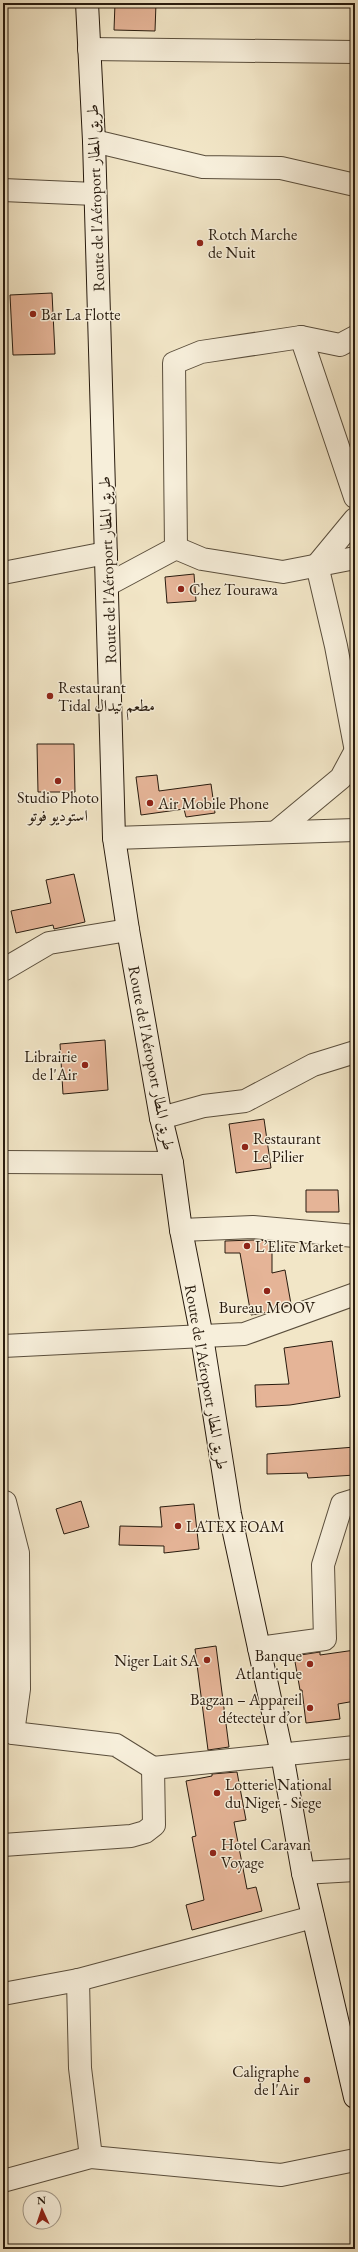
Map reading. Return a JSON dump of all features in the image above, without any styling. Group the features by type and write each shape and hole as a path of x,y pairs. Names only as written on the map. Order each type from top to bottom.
{"street":[{"name":"Route de l'Aéroport طريق المطار","path":"88,3 94,141 114,838 128,930 161,1118 172,1164 181,1230 202,1337 230,1514 282,1754 303,1873 355,2097"},
{"path":"89,49 355,52"},
{"path":"94,141 203,167 281,168 355,184"},
{"path":"3,190 95,194"},
{"path":"301,337 355,497"},
{"path":"176,548 174,364 201,352 301,337 340,345 355,337"},
{"path":"316,565 355,519"},
{"path":"176,548 202,560 283,572 355,558"},
{"path":"107,585 176,548"},
{"path":"3,573 106,553"},
{"path":"276,832 341,778 354,742 336,646 316,565"},
{"path":"114,838 355,830"},
{"path":"3,970 49,943 128,930"},
{"path":"161,1118 204,1106 245,1101 313,1066 355,1052"},
{"path":"3,1162 172,1164"},
{"path":"181,1230 253,1227 355,1236"},
{"path":"3,1346 244,1334 355,1294"},
{"path":"4,1499 18,1554 19,1689 8,1732 116,1745 153,1768 355,1747"},
{"path":"259,1648 325,1639 323,1565 342,1504 355,1500"},
{"path":"3,1845 131,1836 145,1832 154,1825 153,1768"},
{"path":"303,1873 355,1870"},
{"path":"3,1994 78,1980 313,1917"},
{"path":"78,1980 80,2068 91,2157"},
{"path":"3,2181 91,2157 281,2175 355,2160"}],"building":[{"path":"115,3 156,3 155,31 114,30"},
{"path":"52,293 55,354 13,355 10,295"},
{"name":"Chez Tourawa","path":"194,574 196,601 167,603 165,577"},
{"path":"37,744 74,744 75,792 38,792"},
{"path":"157,775 159,791 211,784 215,813 186,817 184,809 141,815 136,777"},
{"path":"74,874 85,922 54,929 53,925 16,933 11,911 51,903 46,880"},
{"path":"105,1040 108,1090 63,1094 60,1044"},
{"path":"264,1119 271,1168 236,1173 229,1124"},
{"path":"306,1190 338,1190 339,1212 306,1212"},
{"path":"225,1241 272,1241 272,1273 285,1270 291,1304 269,1312 251,1315 240,1253 225,1253"},
{"path":"332,1341 340,1397 290,1405 256,1407 255,1385 289,1384 284,1348"},
{"path":"355,1447 355,1475 308,1478 307,1473 267,1474 267,1454"},
{"path":"81,1501 89,1527 64,1534 56,1509"},
{"path":"194,1504 199,1549 164,1553 164,1546 119,1545 120,1526 162,1527 160,1507"},
{"path":"216,1646 229,1747 208,1750 195,1649"},
{"path":"355,1650 355,1701 338,1704 340,1719 306,1723 302,1690 300,1690 294,1656 320,1652 320,1655"},
{"path":"237,1772 246,1820 234,1822 247,1889 256,1887 262,1911 192,1930 186,1905 204,1900 192,1837 196,1836 186,1781 212,1776 212,1774"}],"place":[{"name":"Rotch Marche de Nuit","path":"200,243"},
{"name":"Bar La Flotte","path":"33,314"},
{"name":"Chez Tourawa","path":"181,589"},
{"name":"Restaurant Tidal مطعم تيدال","path":"50,696"},
{"name":"Studio Photo استوديو فوتو","path":"58,781"},
{"name":"Air Mobile Phone","path":"150,803"},
{"name":"Librairie de l'Air","path":"85,1065"},
{"name":"Restaurant Le Pilier","path":"245,1147"},
{"name":"L’Elite Market","path":"247,1246"},
{"name":"Bureau MOOV","path":"267,1291"},
{"name":"LATEX FOAM","path":"178,1526"},
{"name":"Niger Lait SA","path":"207,1660"},
{"name":"Banque Atlantique","path":"310,1664"},
{"name":"Bagzan – Appareil détecteur d’or","path":"310,1708"},
{"name":"Lotterie National du Niger - Siege","path":"217,1793"},
{"name":"Hotel Caravan Voyage","path":"213,1853"},
{"name":"Caligraphe de l'Air","path":"307,2080"}]}
